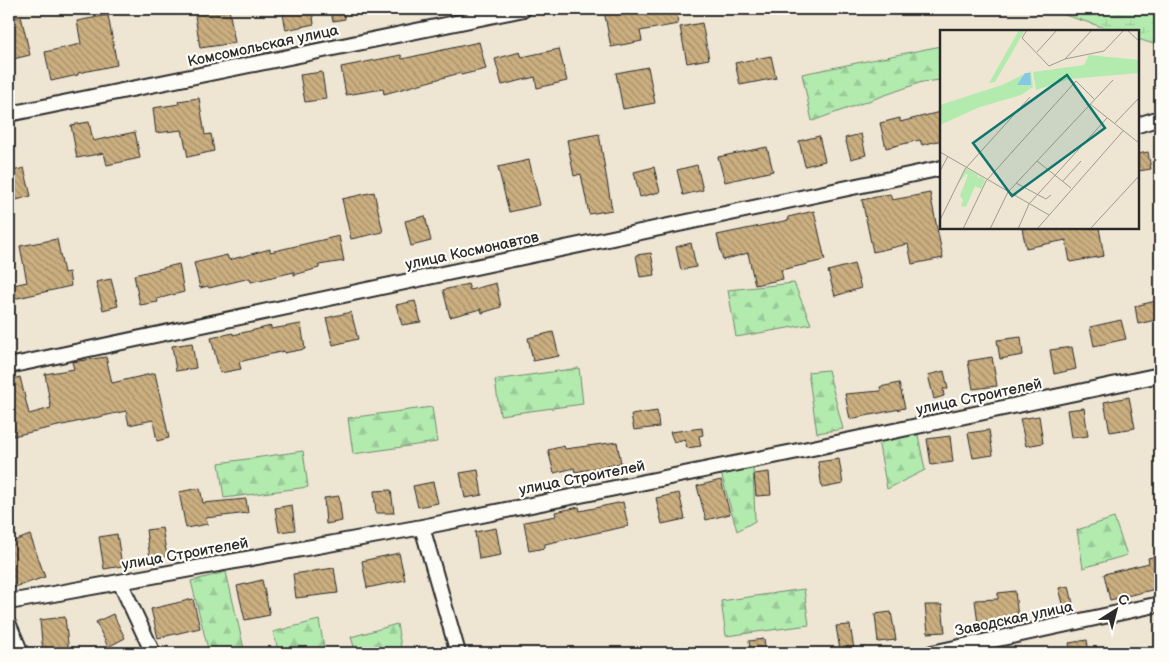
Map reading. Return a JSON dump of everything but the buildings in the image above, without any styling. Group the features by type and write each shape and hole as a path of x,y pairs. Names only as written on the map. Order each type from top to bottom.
{"street":[{"name":"Комсомольская улица","path":"9,114 524,9"},
{"path":"1139,125 1160,118"},
{"name":"улица Космонавтов","path":"9,366 940,168"},
{"name":"улица Строителей","path":"9,602 422,526 803,450 1160,375"},
{"path":"422,526 458,653"},
{"path":"120,582 152,653"},
{"name":"Заводская улица","path":"932,653 1160,604"},
{"path":"9,626 21,653"}],"green space":[{"path":"1046,9 1160,9 1160,46 1139,39 1139,30 1112,30"},
{"path":"940,46 940,80 922,82 812,121 802,74"},
{"path":"794,283 811,324 736,337 728,290"},
{"path":"579,368 583,404 500,415 495,380"},
{"path":"828,370 843,429 817,433 808,372"},
{"path":"432,407 437,442 353,454 348,418"},
{"path":"918,435 925,470 887,489 878,440"},
{"path":"303,451 308,487 224,498 219,463"},
{"path":"753,467 755,521 737,531 721,473"},
{"path":"1114,518 1127,555 1083,568 1077,530"},
{"path":"226,572 245,653 209,653 191,581"},
{"path":"804,589 809,625 726,636 721,601"},
{"path":"319,620 325,653 279,653 273,632"},
{"path":"397,624 402,653 356,653 351,637"}]}
